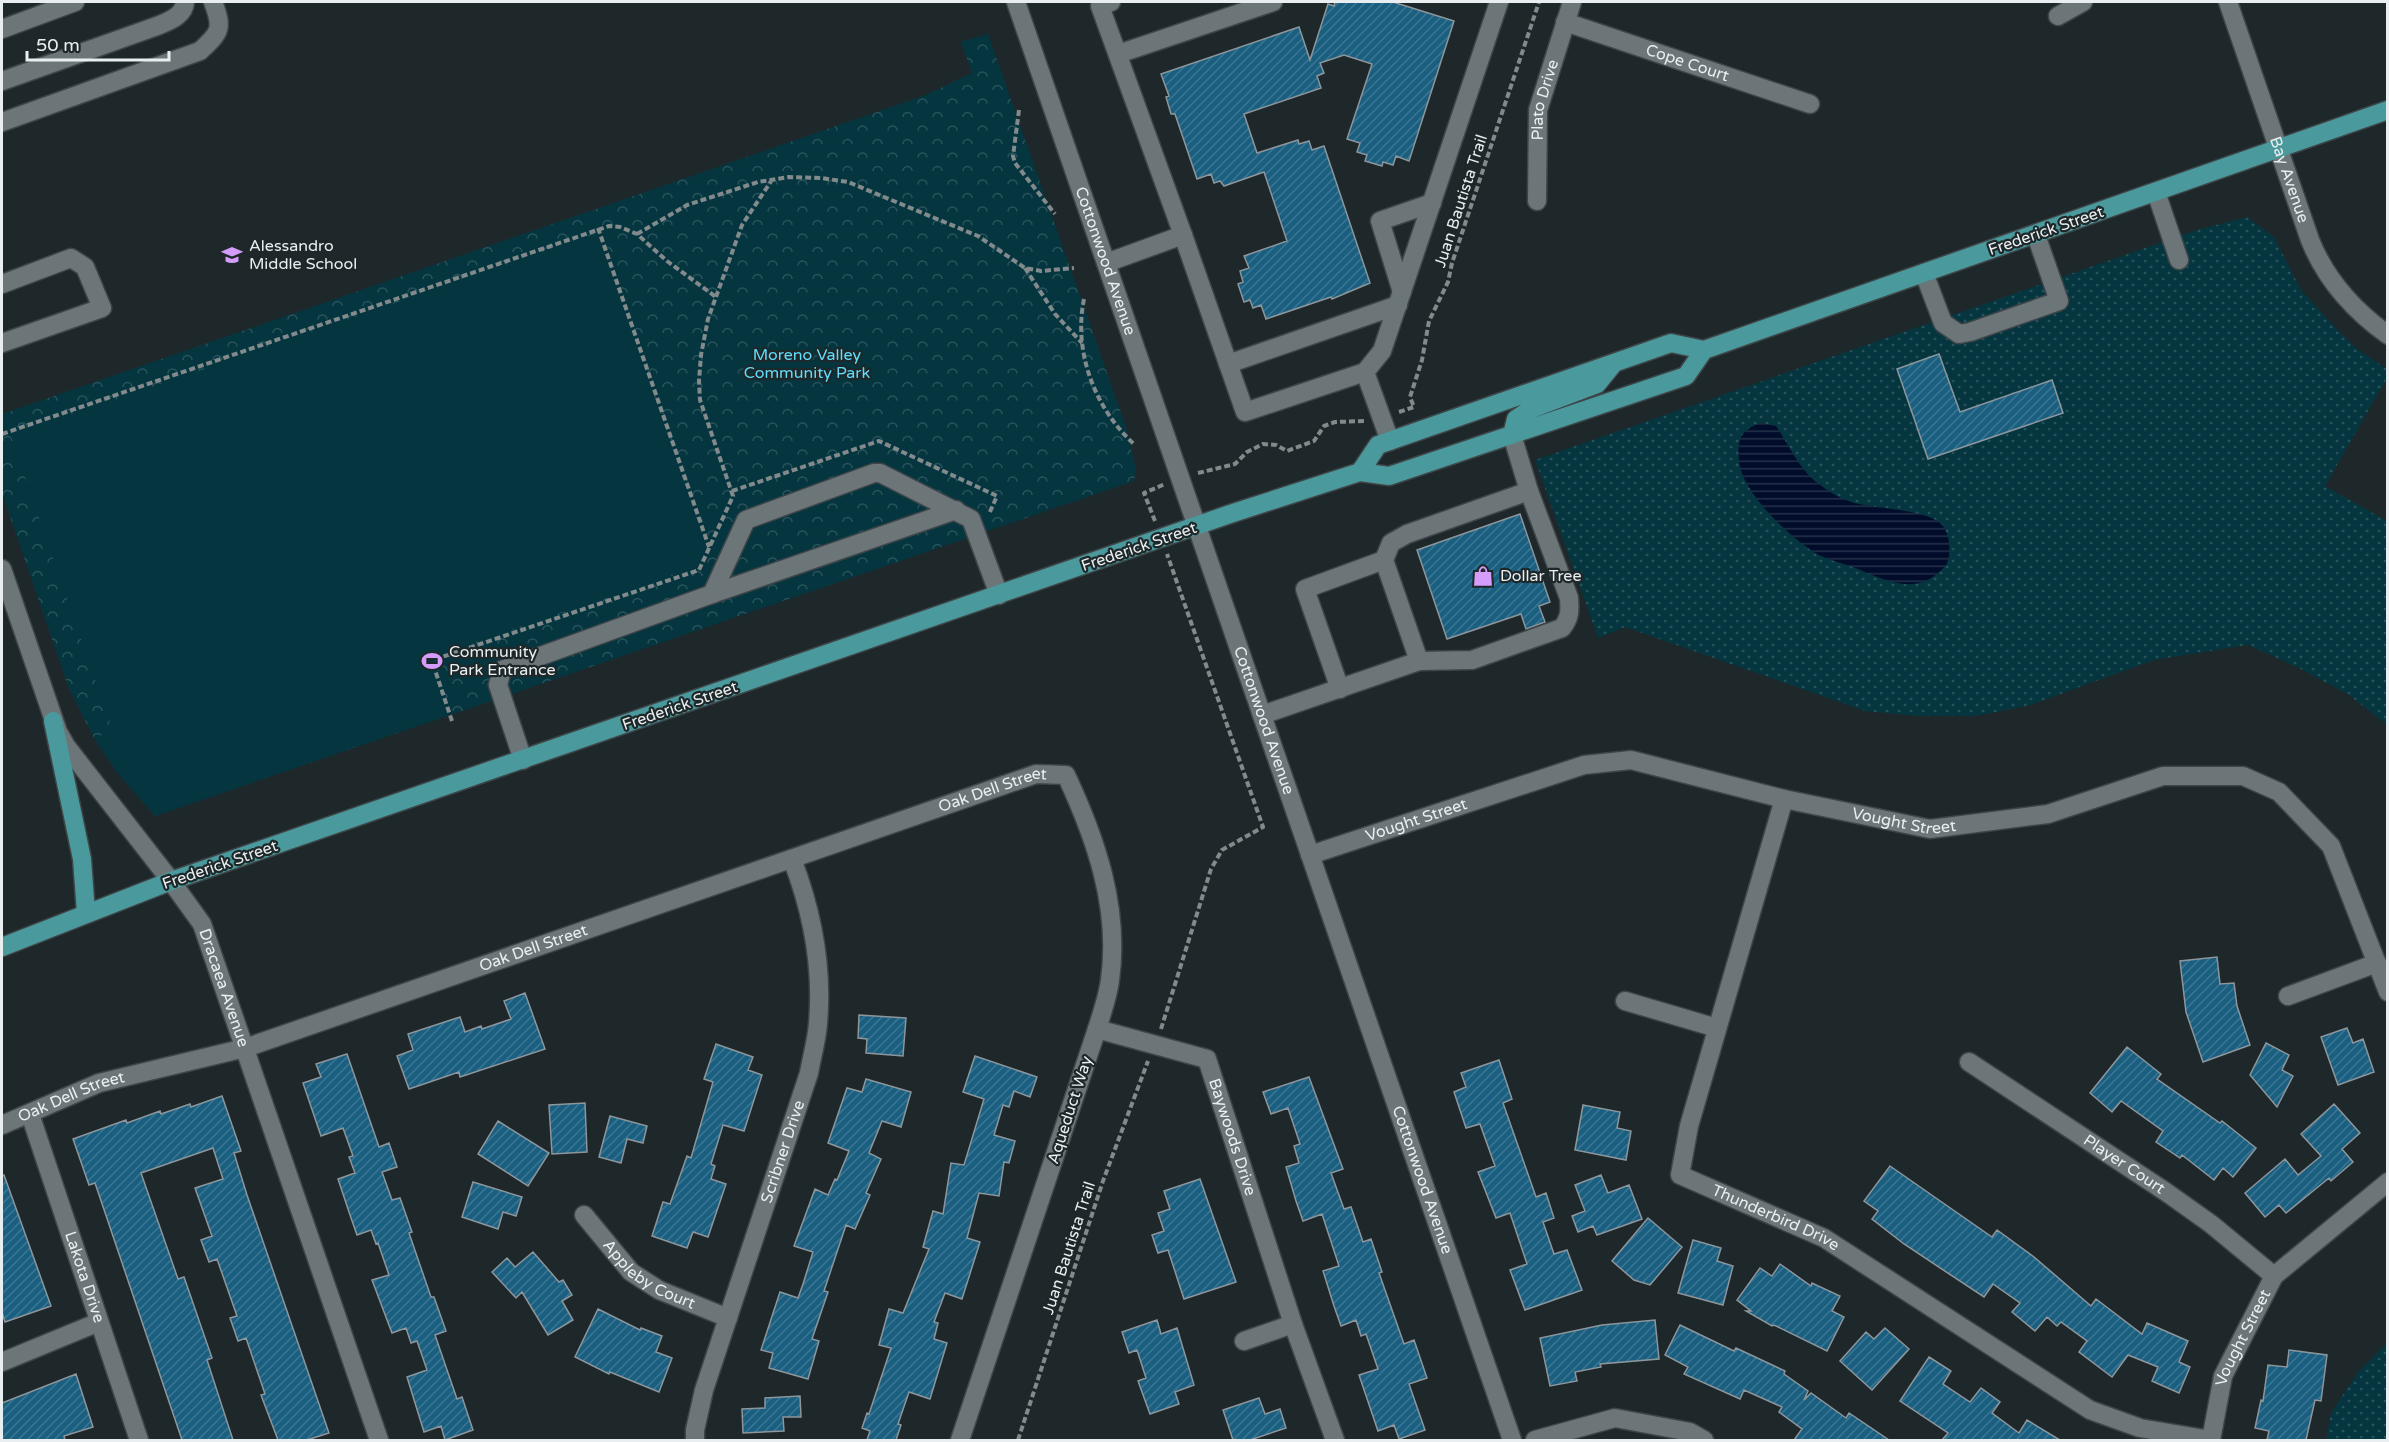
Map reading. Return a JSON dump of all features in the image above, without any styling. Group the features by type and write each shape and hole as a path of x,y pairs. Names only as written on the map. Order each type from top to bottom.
{"main road":[{"name":"Frederick Street","path":"2,947 171,881 1197,526 1360,472 1389,476 1686,376 1704,350 2388,110"},
{"path":"1360,472 1378,445 1671,343 1704,350"},
{"path":"1512,435 1516,419 1531,409 1597,384 1614,363"},
{"path":"52,721 82,859 86,913"}],"street":[{"path":"2,28 75,2"},
{"path":"2,81 157,26 175,18 184,8 185,2"},
{"path":"2,122 200,51 215,38 220,21 213,2"},
{"name":"Cottonwood Avenue","path":"1016,2 1512,1440"},
{"path":"1111,2 1100,6 1245,412 1365,372 1382,351 1498,2"},
{"path":"1118,54 1273,2"},
{"name":"Plato Drive","path":"1537,201 1538,110 1572,2"},
{"path":"2058,15 2083,2"},
{"name":"Bay Avenue","path":"2228,2 2310,240 2324,270 2353,306 2388,335"},
{"name":"Cope Court","path":"1565,22 1810,104"},
{"path":"2156,192 2178,260"},
{"path":"1400,298 1380,221 1432,203"},
{"path":"1106,263 1183,235"},
{"path":"1924,273 1943,323 1959,334 1970,332 2059,301 2036,235"},
{"path":"2,284 71,258 86,267 102,308 2,343"},
{"path":"1228,364 1400,298"},
{"path":"1365,372 1390,441"},
{"path":"1262,715 1419,662 1472,660 1562,628 1570,612 1569,598 1529,490 1512,435"},
{"path":"712,594 747,520 874,472 971,519 999,595"},
{"path":"1419,662 1384,560 1391,543 1400,537 1529,490"},
{"path":"523,760 498,685 502,670 712,594 956,510"},
{"path":"1340,689 1305,588 1384,560"},
{"name":"Dracaea Avenue","path":"2,569 52,721 66,746 202,924 378,1440"},
{"name":"Vought Street","path":"1310,855 1584,765 1631,760 1784,799 1930,829 2048,814 2163,776 2243,776 2279,792 2331,846 2388,992"},
{"name":"Oak Dell Street","path":"2,1125 99,1083 245,1048 1036,774 1066,775"},
{"name":"Aqueduct Way","path":"960,1440 1097,1029 1110,981 1112,917 1105,881 1084,814 1066,775"},
{"name":"Thunderbird Drive","path":"1784,799 1689,1126 1680,1176 1824,1238 2090,1410 2140,1428 2211,1440"},
{"name":"Scribner Drive","path":"695,1440 704,1390 809,1073 818,1023 819,983 814,930 806,896 792,859"},
{"path":"2288,996 2377,963"},
{"path":"1625,1001 1717,1028"},
{"name":"Baywoods Drive","path":"1097,1029 1207,1059 1293,1324 1335,1440"},
{"name":"Player Court","path":"1969,1062 2166,1192 2211,1224 2274,1276"},
{"name":"Lakota Drive","path":"30,1114 139,1440"},
{"name":"Vought Street","path":"2211,1440 2223,1376 2274,1276 2388,1182"},
{"name":"Appleby Court","path":"584,1215 631,1272 659,1290 728,1318"},
{"path":"2,1362 99,1322"},
{"path":"1244,1341 1293,1324"},
{"path":"1535,1440 1614,1418 1690,1432 1704,1440"}],"path":[{"name":"Juan Bautista Trail","path":"1381,417 1414,407 1410,397 1422,360 1429,321 1448,282 1452,262 1539,2"},
{"path":"1019,110 1013,156 1015,163 1055,214"},
{"path":"637,234 687,205 758,182 789,177 848,182 978,236 1025,268 1055,314 1082,343"},
{"path":"452,721 434,667 439,658 699,570 734,496 700,400 699,381 708,319 742,225 772,180"},
{"path":"2,434 598,228 620,227 637,234 667,261 716,297"},
{"path":"598,228 710,547"},
{"path":"1025,268 1041,271 1074,268"},
{"path":"1084,299 1081,317 1082,343 1090,378 1101,404 1120,432 1135,445"},
{"path":"1217,468 1235,464 1247,452 1263,444 1276,445 1287,451 1314,441 1324,426 1335,422 1364,421 1381,417"},
{"path":"1163,1021 1211,869 1222,850 1263,827 1178,584"},
{"name":"Juan Bautista Trail","path":"1018,1440 1104,1181 1146,1064"}],"green space":[{"name":"Moreno Valley Community Park","path":"988,34 1126,427 1136,469 1134,481 155,816 116,771 94,738 69,689 2,493 2,414 923,96 972,73 961,42"},
{"path":"2247,217 2274,237 2301,290 2334,326 2356,348 2387,369 2387,378 2325,486 2387,521 2387,725 2349,695 2297,667 2248,645 2154,660 2027,706 1975,716 1918,716 1865,711 1625,627 1598,638 1535,460 2197,230"},
{"path":"598,233 705,544 694,567 436,655 430,666 448,715 155,816 116,771 94,738 113,731 11,436"},
{"path":"2387,1343 2387,1440 2326,1440 2331,1413 2358,1372"}],"shaded area":[{"path":"1761,423 1776,426 1806,472 1822,487 1834,494 1851,502 1925,516 1942,525 1949,540 1946,566 1928,580 1918,583 1896,583 1824,557 1804,545 1768,513 1748,486 1742,473 1739,461 1741,437 1748,429"}],"building":[{"path":"1335,2 1393,2 1454,21 1409,161 1396,156 1393,165 1383,162 1382,166 1365,161 1367,155 1357,152 1360,143 1347,139 1372,64 1344,55 1320,63 1324,73 1317,76 1321,88 1244,114 1257,153 1298,140 1299,144 1309,141 1312,150 1324,146 1370,283 1332,299 1331,297 1266,319 1261,305 1253,308 1250,300 1244,302 1238,284 1243,282 1240,271 1249,268 1244,256 1287,241 1264,172 1224,186 1220,181 1214,183 1211,174 1197,179 1175,114 1171,114 1166,97 1169,96 1161,74 1299,27 1310,60 1328,4 1334,6"},
{"path":"1939,354 1960,412 2052,380 2063,413 1928,459 1897,369"},
{"name":"Dollar Tree","path":"1520,514 1550,602 1539,606 1545,622 1526,629 1521,614 1447,639 1417,550"},
{"path":"2217,957 2220,984 2234,983 2237,1006 2250,1045 2203,1062 2186,1012 2180,961"},
{"path":"525,993 545,1049 460,1077 459,1072 409,1089 397,1056 413,1050 408,1034 460,1017 465,1032 511,1019 504,1001"},
{"path":"859,1015 906,1018 903,1056 866,1053 867,1039 858,1038"},
{"path":"2347,1028 2353,1043 2363,1039 2374,1072 2338,1085 2321,1037"},
{"path":"2266,1043 2289,1055 2282,1070 2293,1076 2277,1107 2250,1075"},
{"path":"716,1044 753,1057 748,1070 762,1075 744,1131 723,1125 711,1164 715,1166 711,1179 726,1184 708,1237 693,1232 687,1248 652,1236 663,1202 670,1204 687,1156 691,1158 713,1082 704,1079"},
{"path":"2127,1047 2161,1074 2157,1079 2220,1123 2222,1121 2256,1148 2233,1177 2223,1168 2214,1180 2182,1155 2180,1158 2156,1142 2163,1131 2121,1101 2112,1112 2090,1093"},
{"path":"347,1054 379,1147 389,1143 397,1167 382,1172 392,1200 400,1198 412,1232 409,1233 431,1297 434,1297 446,1331 435,1335 457,1399 462,1397 473,1430 445,1440 441,1426 424,1432 407,1377 427,1370 417,1341 411,1343 406,1328 392,1333 372,1280 389,1275 378,1243 376,1244 371,1230 357,1235 338,1179 355,1173 349,1157 353,1156 343,1128 321,1136 303,1083 321,1077 316,1064"},
{"path":"975,1056 1037,1077 1030,1097 1014,1091 1009,1107 1003,1105 994,1135 1015,1141 1009,1163 1004,1162 999,1196 979,1193 967,1238 980,1242 962,1299 945,1293 934,1322 938,1323 934,1339 947,1343 930,1399 909,1392 898,1424 901,1425 896,1440 867,1440 870,1431 862,1428 867,1413 869,1414 891,1348 879,1345 889,1309 903,1313 929,1249 923,1247 933,1211 943,1214 951,1163 964,1165 984,1099 963,1092"},
{"path":"1499,1060 1512,1099 1503,1103 1536,1197 1546,1193 1554,1218 1543,1222 1554,1254 1567,1250 1582,1290 1525,1310 1510,1270 1527,1264 1510,1213 1496,1218 1478,1172 1495,1166 1480,1124 1466,1128 1454,1092 1466,1087 1461,1073"},
{"path":"1309,1077 1343,1169 1331,1173 1344,1209 1351,1207 1363,1242 1371,1239 1382,1272 1379,1273 1404,1344 1414,1340 1427,1378 1409,1384 1425,1430 1399,1439 1394,1425 1378,1431 1359,1375 1378,1369 1366,1334 1361,1336 1356,1320 1341,1326 1334,1306 1323,1271 1339,1266 1322,1214 1303,1221 1296,1201 1286,1167 1299,1163 1294,1146 1300,1144 1288,1108 1271,1114 1263,1092"},
{"path":"866,1079 911,1092 901,1127 882,1121 869,1153 881,1159 866,1193 870,1195 855,1229 846,1225 824,1291 828,1292 812,1339 819,1341 808,1379 769,1368 773,1353 761,1350 780,1292 798,1298 813,1252 794,1246 815,1189 828,1195 849,1151 828,1143 847,1088 862,1092"},
{"path":"222,1096 241,1151 234,1153 247,1195 329,1433 307,1440 278,1440 261,1395 265,1394 246,1338 238,1341 230,1318 237,1316 217,1259 209,1262 201,1240 212,1236 195,1188 223,1179 213,1148 141,1173 178,1279 184,1277 212,1358 207,1360 233,1440 182,1440 95,1183 89,1185 73,1139 126,1120 127,1123 160,1111 161,1114 190,1104 191,1107"},
{"path":"585,1103 587,1152 552,1154 549,1105"},
{"path":"2334,1104 2360,1133 2342,1149 2353,1162 2331,1181 2329,1178 2286,1213 2279,1205 2265,1217 2245,1193 2285,1159 2298,1175 2321,1156 2301,1134"},
{"path":"1583,1105 1620,1112 1617,1128 1631,1131 1626,1160 1575,1150"},
{"path":"610,1116 647,1126 643,1143 627,1139 621,1163 599,1157"},
{"path":"498,1121 549,1153 528,1186 478,1154"},
{"path":"1890,1166 1992,1237 1997,1230 2034,1257 2091,1306 2096,1299 2142,1334 2147,1323 2188,1341 2179,1362 2190,1367 2179,1393 2152,1381 2158,1367 2128,1355 2112,1377 2079,1352 2087,1341 2061,1322 2057,1326 2047,1317 2035,1331 2012,1312 2020,1303 1993,1284 1984,1297 1904,1244 1872,1219 1878,1211 1864,1201"},
{"path":"2,1175 4,1175 51,1306 5,1322 2,1312"},
{"path":"1601,1175 1608,1193 1629,1185 1642,1219 1597,1235 1593,1226 1578,1232 1572,1216 1585,1211 1575,1185"},
{"path":"1200,1179 1236,1282 1184,1299 1168,1250 1158,1253 1152,1235 1164,1231 1158,1213 1170,1209 1164,1191"},
{"path":"473,1182 522,1197 516,1216 503,1212 498,1229 462,1217"},
{"path":"1648,1218 1682,1247 1650,1285 1634,1280 1612,1261"},
{"path":"1693,1240 1721,1248 1717,1261 1733,1266 1723,1305 1678,1293"},
{"path":"533,1252 559,1282 563,1280 572,1295 562,1301 573,1320 548,1335 522,1292 516,1298 492,1272 507,1258 515,1267"},
{"path":"1780,1264 1811,1286 1812,1283 1840,1296 1832,1311 1844,1317 1827,1351 1772,1326 1746,1311 1751,1311 1737,1300 1760,1268 1772,1276"},
{"path":"598,1309 640,1330 641,1328 662,1336 656,1352 672,1358 659,1392 610,1372 609,1374 575,1357"},
{"path":"1157,1320 1161,1334 1177,1328 1194,1385 1175,1392 1179,1404 1150,1414 1138,1381 1146,1378 1137,1350 1129,1353 1122,1332"},
{"path":"1655,1320 1659,1359 1600,1364 1601,1367 1575,1372 1577,1381 1550,1386 1540,1338 1602,1325"},
{"path":"1680,1325 1734,1351 1736,1348 1785,1371 1784,1374 1808,1391 1804,1400 1811,1393 1846,1418 1849,1413 1889,1440 1794,1440 1802,1429 1779,1412 1782,1407 1744,1390 1740,1399 1684,1374 1688,1367 1665,1355"},
{"path":"1885,1328 1909,1349 1872,1390 1840,1361 1866,1332 1874,1339"},
{"path":"2289,1350 2327,1355 2321,1401 2315,1400 2306,1440 2267,1440 2269,1431 2255,1428 2261,1400 2263,1401 2268,1365 2287,1367"},
{"path":"1929,1357 1951,1371 1943,1384 1970,1402 1981,1388 2000,1402 1992,1413 2019,1433 2027,1420 2060,1440 1942,1440 1948,1433 1900,1401"},
{"path":"76,1374 93,1427 64,1436 65,1440 2,1440 2,1403"},
{"path":"800,1396 801,1417 783,1417 784,1431 743,1433 742,1409 765,1408 765,1398"},
{"path":"1259,1398 1265,1414 1280,1409 1286,1428 1250,1440 1233,1440 1223,1410"}],"place":[{"name":"Alessandro Middle School","path":"232,255"},
{"name":"Dollar Tree","path":"1483,576"},
{"name":"Community Park Entrance","path":"432,661"}]}
